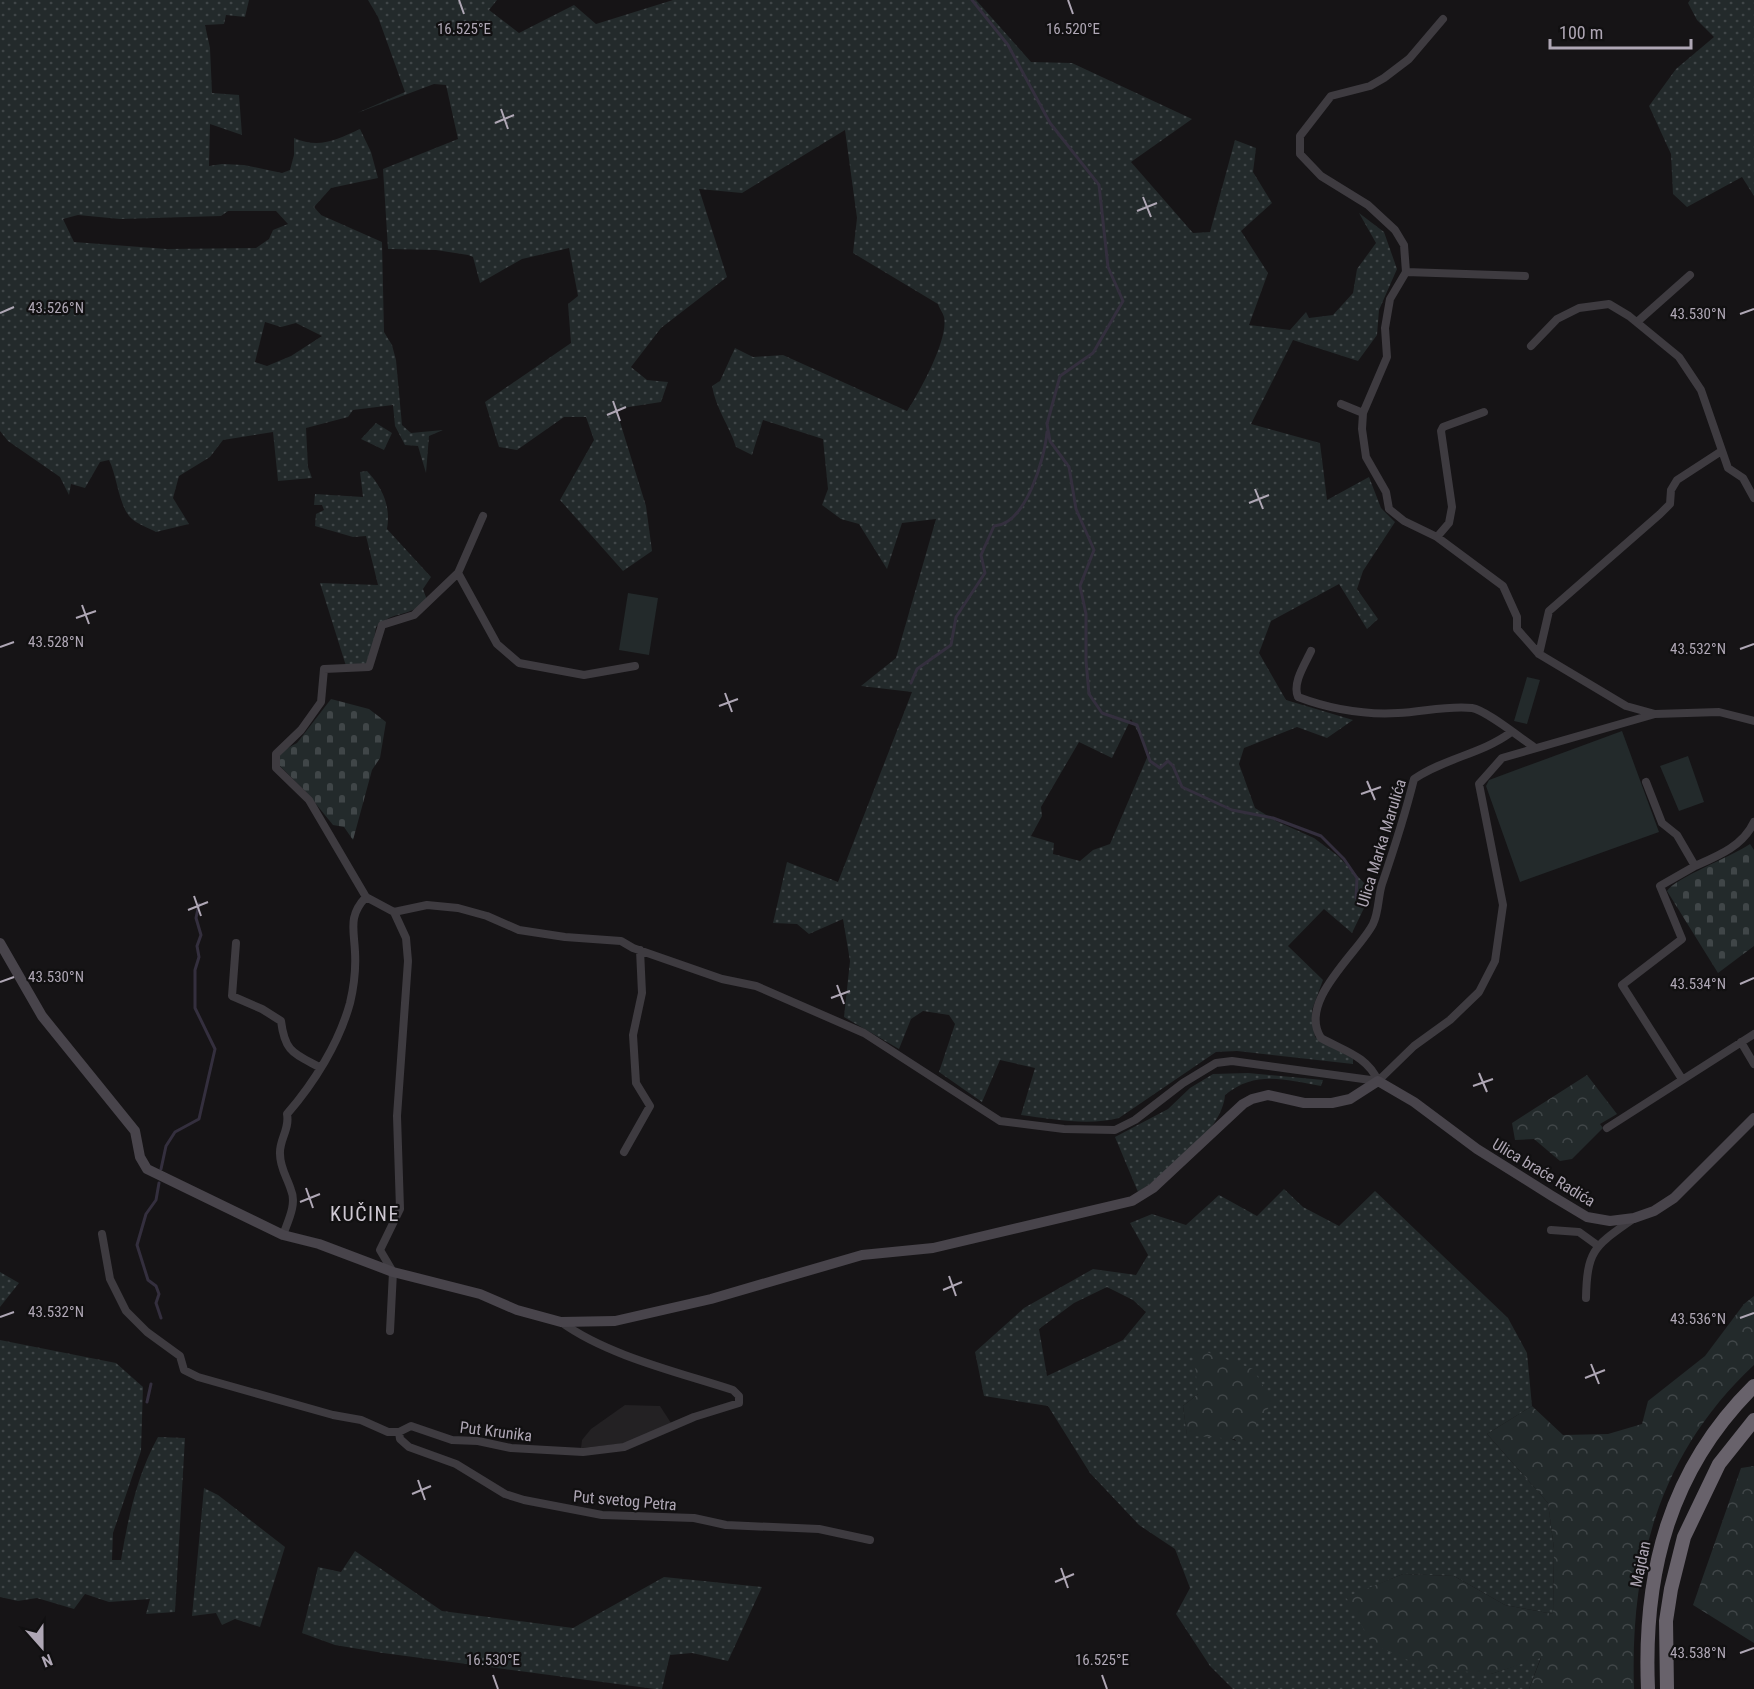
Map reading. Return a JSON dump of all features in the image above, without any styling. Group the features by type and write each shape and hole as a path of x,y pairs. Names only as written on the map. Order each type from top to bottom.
{"highway":[{"name":"Majdan","path":"1647,1689 1648,1607 1657,1557 1683,1484 1702,1448 1736,1404 1754,1386"},
{"path":"1667,1689 1666,1621 1671,1589 1684,1537 1719,1464 1754,1420"}],"main road":[{"path":"0,943 42,1016 135,1131 140,1157 147,1169 283,1234 319,1244 393,1272 480,1294 517,1310 561,1322 615,1321 711,1299 862,1255 933,1248 1086,1214 1142,1196 1243,1104 1252,1099 1268,1095 1304,1103 1332,1103 1350,1099 1378,1081"},
{"name":"Ulica Marka Marulića","path":"1378,1081 1414,1102 1464,1140"},
{"name":"Ulica braće Radića","path":"1464,1140 1587,1217 1610,1221 1634,1218 1654,1211 1674,1198 1754,1118"}],"street":[{"path":"1443,18 1409,59 1384,78 1370,86 1331,96 1300,136 1300,154 1321,177 1368,205 1395,230 1404,245 1406,272 1390,299 1384,328 1387,357 1363,413 1362,429 1366,457 1386,492 1389,509 1404,521 1437,537 1503,586 1517,617 1517,629 1539,654 1626,706 1655,714"},
{"path":"1406,272 1525,276"},
{"path":"1637,322 1690,275"},
{"path":"1531,346 1557,319 1579,308 1609,304 1637,322 1679,357 1701,390 1720,452 1728,468 1743,478 1754,498"},
{"path":"1341,404 1363,413"},
{"path":"1437,537 1449,523 1452,507 1441,431 1443,427 1484,412"},
{"path":"1539,654 1549,611 1670,504 1671,490 1677,480 1720,452"},
{"path":"390,1331 393,1272 380,1250 400,1209 397,1116 408,961 406,938 394,912 366,897 309,800 276,768 276,754 301,730 321,702 324,669 369,667 382,625 414,615 458,573 483,516"},
{"path":"458,573 497,644 519,663 584,675 635,666"},
{"path":"1311,651 1298,681 1296,692 1298,697 1338,709 1365,713 1397,714 1473,708 1487,714 1510,733 1534,747"},
{"path":"394,912 427,905 458,908 487,916 519,930 565,937 621,941 722,979 756,986 864,1033 1000,1121 1064,1129 1115,1130 1135,1120 1183,1083 1216,1063 1232,1061 1378,1081 1414,1046 1450,1020 1479,992 1495,961 1503,905 1479,784 1502,758 1655,714 1719,712 1754,721"},
{"name":"Ulica Marka Marulića","path":"1378,1081 1373,1069 1365,1060 1322,1038 1319,1034 1316,1028 1319,1006 1328,981 1374,924 1382,886 1402,827 1414,779 1436,764 1496,743 1510,733"},
{"path":"1646,782 1662,823 1677,835 1695,866"},
{"path":"1682,1078 1622,985 1682,939 1660,885 1736,845 1749,833 1754,822"},
{"path":"283,1234 293,1208 292,1191 284,1176 280,1153 289,1125 287,1114 302,1097 333,1047 349,1005 354,982 355,951 352,933 355,909 366,897"},
{"path":"236,944 232,996 262,1009 281,1021 284,1042 293,1054 319,1067"},
{"path":"624,1152 650,1106 636,1083 633,1035 642,993 640,950"},
{"path":"1607,1128 1754,1034"},
{"path":"1741,1042 1754,1064"},
{"path":"1586,1298 1590,1263 1597,1245 1634,1218"},
{"path":"1551,1230 1579,1232 1597,1245"},
{"name":"Put Krunika","path":"102,1234 110,1279 126,1311 147,1332 180,1356 184,1370 198,1377 333,1415 361,1420 388,1432 399,1432 411,1426 452,1440 478,1441 511,1448 584,1452 624,1447 694,1417 739,1403 739,1396 733,1390 634,1358 573,1331 561,1322"},
{"name":"Put svetog Petra","path":"399,1432 400,1439 409,1447 456,1464 505,1494 524,1500 602,1515 694,1518 726,1525 819,1529 870,1540"}],"shaded area":[{"path":"625,1405 660,1406 671,1423 628,1443 581,1448 582,1440 591,1429"}],"green space":[{"path":"0,0 249,0 245,17 226,15 224,24 205,25 210,48 212,93 239,95 242,135 210,124 209,166 244,165 282,173 290,170 294,155 294,138 320,143 335,140 360,129 371,152 378,178 331,188 314,207 321,215 382,242 384,332 392,345 396,360 402,425 411,433 443,430 429,436 426,473 418,446 405,445 395,426 393,405 353,410 348,417 306,428 308,467 312,478 278,481 273,432 223,440 210,457 179,476 173,498 189,524 156,532 136,522 127,513 109,460 100,462 85,488 71,484 69,495 60,477 8,441 0,431","holes":["228,211 276,211 288,224 273,230 269,239 256,248 167,249 74,242 63,219 78,215 120,219 221,216","265,322 281,327 296,323 322,336 291,356 267,366 255,362"]},
{"path":"368,0 497,0 489,10 519,33 574,5 596,24 673,0 976,0 1031,62 1072,63 1192,119 1131,162 1193,233 1210,232 1235,140 1256,148 1253,172 1272,203 1241,231 1268,273 1249,325 1290,330 1306,312 1309,318 1333,315 1353,293 1357,269 1376,243 1359,213 1384,232 1397,269 1379,310 1377,335 1358,361 1293,340 1251,424 1320,443 1327,500 1369,477 1381,508 1395,522 1363,571 1357,589 1378,619 1367,629 1339,584 1271,621 1259,653 1286,700 1353,720 1327,738 1297,727 1244,748 1239,764 1255,808 1276,821 1314,838 1338,856 1369,888 1365,906 1352,933 1324,909 1288,946 1323,980 1312,1010 1315,1037 1353,1059 1353,1064 1237,1051 1216,1052 1119,1118 1070,1121 1021,1115 1035,1068 1000,1060 982,1102 939,1072 955,1024 949,1015 923,1011 911,1019 899,1049 844,1017 850,961 843,919 809,934 797,924 773,923 787,862 838,882 912,692 861,686 896,658 936,519 902,523 887,569 859,524 841,519 822,505 828,489 823,439 763,420 752,455 736,447 716,402 712,386 720,381 735,348 753,357 783,355 907,411 938,352 944,327 943,314 938,304 853,253 857,218 845,130 742,193 699,189 727,277 661,328 631,367 647,380 668,382 661,402 616,409 646,506 652,551 623,571 560,500 594,440 586,417 564,417 517,450 499,447 485,402 571,343 568,304 578,296 569,248 522,259 480,283 473,257 468,255 436,250 388,249 383,169 458,139 446,85 434,84 357,113 405,92 378,17","holes":["1131,719 1149,753 1110,844 1093,850 1080,861 1053,854 1054,843 1031,836 1042,816 1041,807 1079,742 1112,758"]},
{"path":"1690,0 1754,0 1754,196 1742,177 1687,207 1673,194 1671,154 1649,106 1676,69 1714,37 1697,20 1688,3"},
{"path":"376,423 392,433 384,450 361,439"},
{"path":"367,471 377,484 387,505 387,529 431,577 423,589 427,600 413,610 383,621 376,627 371,658 366,664 346,666 320,583 378,585 366,536 353,537 315,526 316,514 324,510 322,505 314,505 315,494 363,497 360,472"},
{"path":"628,593 658,598 649,655 619,650"},
{"path":"1527,677 1540,680 1527,724 1514,721"},
{"path":"331,699 369,709 386,722 380,758 372,770 353,840 344,827 333,825 307,793 279,765 280,752 297,743"},
{"path":"1622,731 1659,832 1520,882 1486,786 1489,780"},
{"path":"1688,756 1704,802 1679,811 1660,766"},
{"path":"1750,844 1754,850 1754,946 1718,973 1667,891 1681,880"},
{"path":"1248,1073 1323,1080 1321,1086 1271,1079 1248,1082 1237,1087 1225,1095 1222,1108 1214,1122 1191,1150 1138,1192 1115,1137 1168,1109 1190,1088 1213,1074"},
{"path":"1587,1075 1617,1114 1600,1124 1603,1128 1572,1159 1560,1161 1534,1139 1515,1140 1512,1123"},
{"path":"1284,1189 1303,1207 1339,1226 1375,1191 1508,1318 1527,1353 1532,1406 1487,1434 1548,1503 1554,1549 1553,1614 1505,1605 1454,1576 1403,1574 1346,1598 1491,1674 1541,1657 1529,1689 1233,1689 1210,1666 1176,1614 1190,1588 1175,1549 1139,1525 1090,1473 1048,1406 984,1396 975,1352 1024,1308 1093,1269 1136,1275 1148,1255 1130,1223 1152,1214 1186,1225 1219,1195 1257,1216","holes":["1107,1287 1133,1300 1146,1312 1123,1340 1047,1376 1039,1329 1074,1303","1198,1394 1236,1441 1226,1436 1187,1435 1183,1406"]},
{"path":"0,1272 19,1283 0,1307"},
{"path":"1754,1296 1754,1365 1721,1399 1695,1435 1673,1473 1657,1513 1645,1555 1638,1598 1634,1643 1634,1689 1529,1689 1541,1658 1491,1674 1426,1668 1372,1644 1346,1597 1403,1574 1454,1576 1505,1605 1553,1614 1554,1549 1548,1503 1487,1434 1532,1406 1563,1435 1608,1434 1642,1424 1648,1401 1705,1356 1744,1304"},
{"path":"0,1340 116,1363 143,1387 141,1451 113,1533 112,1560 121,1560 134,1497 144,1466 158,1437 185,1438 175,1612 146,1614 150,1599 109,1602 85,1594 74,1609 37,1598 18,1601 0,1597"},
{"path":"1193,1347 1253,1369 1273,1403 1256,1422 1262,1439 1187,1436 1183,1406 1198,1394"},
{"path":"1754,1466 1754,1643 1693,1605 1741,1468"},
{"path":"204,1488 218,1495 285,1547 260,1627 235,1619 222,1625 216,1613 192,1616"},
{"path":"355,1551 442,1611 573,1628 664,1577 762,1587 728,1661 692,1653 670,1655 662,1689 655,1689 383,1653 335,1645 302,1633 318,1567 341,1572"}],"waterway":[{"path":"972,0 1008,45 1050,123 1099,185 1108,267 1123,301 1093,353 1060,376 1047,424 1050,441 1069,467 1076,509 1094,550 1080,586 1086,614 1089,694 1102,713 1137,725 1150,761 1160,768 1168,761 1173,766 1182,787 1232,810 1273,818 1321,836 1344,859 1357,878 1356,898"},
{"path":"911,683 917,669 951,645 956,617 985,573 981,555 994,526 1005,523 1016,514 1032,488 1047,432"},
{"path":"161,1169 166,1146 175,1132 199,1119 215,1049 195,1008 195,970 199,957 197,946 201,935 196,918 199,904"},
{"path":"159,1183 156,1200 146,1214 137,1245 148,1280 156,1286 159,1294 156,1303 161,1318"},
{"path":"147,1402 151,1384"}],"district":[{"name":"KUČINE","path":"365,1214"}]}
